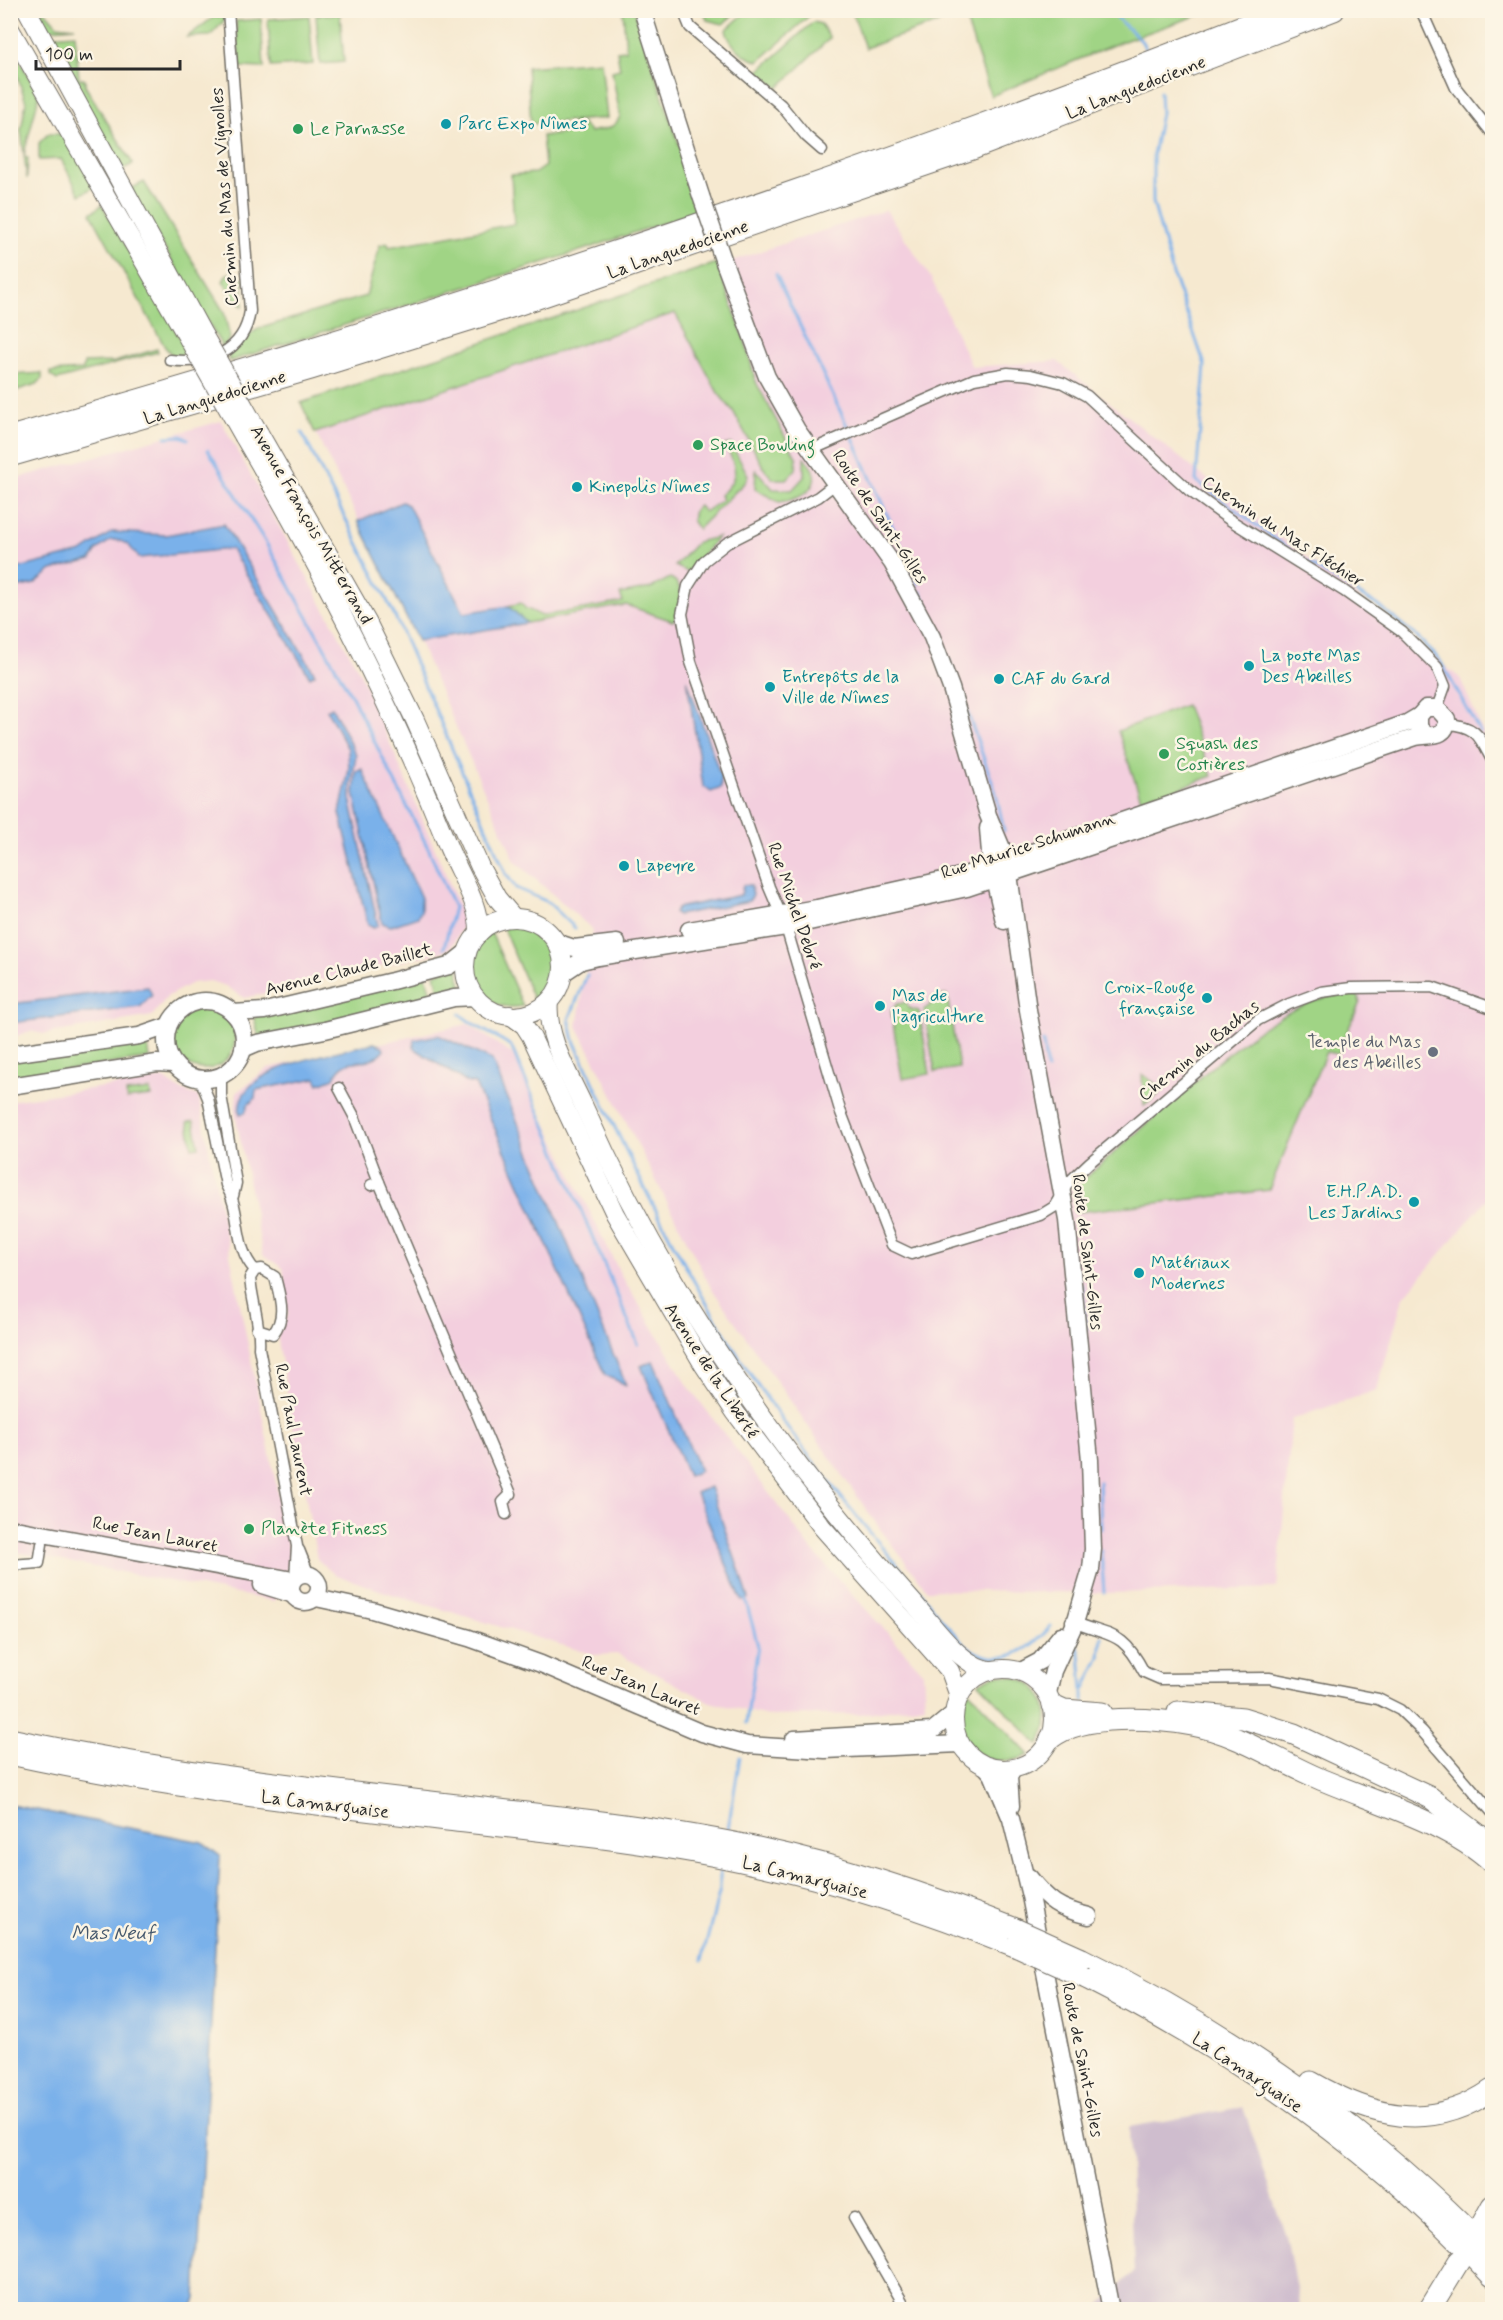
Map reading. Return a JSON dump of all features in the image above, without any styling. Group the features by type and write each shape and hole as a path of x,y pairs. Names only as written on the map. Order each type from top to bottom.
{"highway":[{"name":"La Languedocienne","path":"10,437 304,352 504,289 964,132 1283,10"},
{"name":"La Languedocienne","path":"10,456 288,376 522,303 975,148 1334,10"},
{"path":"1050,1699 1064,1710 1091,1713 1203,1713 1264,1724 1294,1734 1431,1798 1492,1845"},
{"path":"1051,1738 1074,1727 1114,1720 1174,1723 1212,1730 1421,1821 1464,1843 1492,1863"},
{"name":"La Camarguaise","path":"10,1739 196,1773 592,1821 703,1838 851,1872 958,1906 1014,1937 1084,1969 1187,2033 1300,2108 1389,2177 1491,2272"},
{"name":"La Camarguaise","path":"10,1755 128,1778 200,1789 590,1836 743,1861 808,1876 1014,1937"},
{"name":"La Camarguaise","path":"1084,1969 1134,1984 1223,2038 1338,2116 1430,2194 1491,2272"},
{"path":"1134,1984 1209,2021 1303,2078 1359,2107 1402,2116 1438,2115 1471,2104 1492,2090"},
{"path":"1486,2226 1492,2206"},
{"path":"1429,2310 1462,2264 1438,2310"}],"main road":[{"name":"Avenue François Mitterrand","path":"27,10 196,338"},
{"name":"Route de Saint-Gilles","path":"642,10 701,196 767,377 811,450 892,562 932,637 951,688 988,814 1001,870 1055,1160 1058,1201"},
{"name":"Avenue François Mitterrand","path":"10,29 252,435 367,622 420,731 480,867 497,898 514,918"},
{"name":"Avenue François Mitterrand","path":"252,435 375,677 427,792 476,912 478,933"},
{"path":"1426,708 1437,708 1445,714 1447,724 1441,734 1427,735 1419,728 1419,716 1426,708"},
{"name":"Rue Maurice Schumann","path":"1001,870 1419,716"},
{"name":"Rue Maurice Schumann","path":"563,973 581,961 598,957 783,920 1001,870 1427,735"},
{"name":"Route de Saint-Gilles","path":"1001,870 1009,941 1072,1266 1087,1429 1093,1538 1090,1569 1053,1671 1050,1699"},
{"path":"514,918 533,922 550,933 562,956 563,973 557,990 549,1001 530,1013 510,1015 494,1011 476,997 467,979 468,951 478,933 497,921 514,918"},
{"name":"Rue Maurice Schumann","path":"556,942 568,947 589,947 783,920"},
{"name":"Avenue Claude Baillet","path":"233,1013 265,1011 411,977 449,966 468,951"},
{"path":"243,1049 257,1043 325,1030 454,998 476,997"},
{"name":"Avenue de la Liberté","path":"549,1001 548,1010 555,1040 596,1134 672,1278 721,1358 770,1429 870,1556 958,1653 976,1667 990,1670"},
{"path":"196,1002 216,1003 233,1013 243,1033 243,1049 237,1062 221,1075 200,1079 185,1074 173,1064 166,1046 168,1026 182,1008 196,1002"},
{"name":"Avenue de la Liberté","path":"510,1015 524,1025 531,1036 615,1214 709,1374 822,1527 950,1671 957,1704"},
{"path":"10,1054 139,1036 168,1026"},
{"path":"10,1086 157,1063 173,1064"},
{"name":"Rue Jean Lauret","path":"10,1528 304,1585 462,1625 577,1669 709,1725 741,1734 785,1739 932,1731 957,1704"},
{"name":"Rue Jean Lauret","path":"10,1538 253,1584 304,1585 372,1610 469,1638 541,1664 702,1733 747,1745 825,1750 960,1743"},
{"name":"Route de Saint-Gilles","path":"1020,1671 1032,1667 1050,1652 1072,1621"},
{"path":"1009,1668 1020,1671 1034,1678 1050,1699 1055,1718 1051,1738 1038,1756 1014,1768 999,1769 984,1765 968,1754 960,1743 955,1729 957,1704 973,1679 990,1670 1009,1668"},
{"name":"Route de Saint-Gilles","path":"984,1765 992,1774 1011,1819 1024,1871 1111,2310"},
{"name":"Route de Saint-Gilles","path":"1011,1819 1009,1778 1014,1768"},
{"path":"1024,1871 1040,1893 1076,1913 1089,1916"}],"street":[{"name":"Chemin du Mas de Vignolles","path":"170,360 191,361 227,352 232,348 248,322 250,311 228,10"},
{"path":"683,10 690,27 781,105 822,150"},
{"path":"1421,10 1456,88 1492,133"},
{"name":"Chemin du Mas Fléchier","path":"811,450 974,379 1008,373 1031,375 1063,383 1087,396 1190,491 1230,520 1344,591 1402,632 1437,667 1445,686 1437,708"},
{"name":"Rue Michel Debré","path":"835,484 818,497 727,543 704,561 688,586 682,614 691,662 783,920 840,1110 892,1245 911,1254 1041,1215 1058,1201"},
{"path":"1447,724 1463,725 1477,733 1492,760"},
{"name":"Chemin du Bachas","path":"1058,1201 1068,1183 1083,1169 1258,1020 1289,1004 1321,992 1432,987 1492,1008"},
{"name":"Rue Paul Laurent","path":"221,1075 221,1095 236,1183 233,1196"},
{"name":"Rue Paul Laurent","path":"200,1079 208,1098 226,1185 233,1196 245,1260 255,1270 267,1270 275,1277 283,1315 262,1355"},
{"path":"339,1088 354,1116 375,1184 511,1494 503,1502 506,1514"},
{"path":"1055,1160 1068,1170 1083,1169"},
{"name":"Rue Paul Laurent","path":"255,1270 250,1278 257,1329 304,1585"},
{"path":"257,1329 273,1334"},
{"path":"10,1565 39,1563 42,1544"},
{"path":"1072,1621 1115,1635 1133,1650 1144,1672 1160,1678 1269,1677 1345,1690 1378,1699 1400,1710 1422,1731 1492,1812"},
{"path":"854,2218 907,2310"}],"shaded area":[{"path":"886,210 931,278 972,367 1057,361 1460,678 1492,753 1492,1193 1403,1298 1377,1390 1292,1419 1277,1588 1108,1593 927,1590 880,1529 710,1286 577,1026 593,930 515,861 421,647 301,403"},
{"path":"221,421 360,673 466,922 449,950 244,998 226,986 210,981 192,983 168,996 152,1016 44,1034 30,1031 11,1038 11,480"},
{"path":"468,1024 512,1054 620,1273 689,1387 812,1550 923,1672 925,1705 859,1714 768,1716 710,1702 618,1654 595,1655 388,1593 334,1574 317,1559 277,1335 288,1315 283,1268 263,1255 235,1113 237,1092 268,1068"},
{"path":"163,1078 181,1090 198,1096 200,1105 291,1559 274,1601 11,1551 10,1101"},
{"path":"1243,2107 1286,2236 1300,2309 1094,2310 1134,2272 1129,2127"}],"green space":[{"path":"963,10 1210,11 1118,43 991,96"},
{"path":"39,11 45,11 57,25 75,27 50,29"},
{"path":"623,11 634,11 701,210 583,250 230,361 228,357 243,339 258,329 366,296 380,245 388,243 389,247 514,224 511,175 535,173 545,166 542,136 562,134 574,122 582,124 590,132 608,128 618,121 620,116 612,71 620,69 617,51 626,50"},
{"path":"738,11 723,24 707,20 704,12"},
{"path":"747,11 808,11 808,17 759,61 738,50 727,35 726,30"},
{"path":"852,11 946,11 949,19 865,48"},
{"path":"340,14 344,62 320,64 316,15"},
{"path":"223,16 224,21 210,36 187,37 214,17"},
{"path":"309,16 313,64 271,67 268,19"},
{"path":"261,19 264,68 240,67 236,21"},
{"path":"813,22 821,24 830,38 778,88 758,72"},
{"path":"75,34 79,79 85,79 85,86 133,164 119,171 47,36"},
{"path":"10,42 39,96 24,156 21,130 26,102 11,57"},
{"path":"601,61 607,118 531,124 527,67"},
{"path":"48,134 64,134 96,186 80,195 61,159 39,160 39,143"},
{"path":"24,157 28,158 27,179"},
{"path":"144,182 224,312 230,338 223,348 130,189"},
{"path":"102,205 190,355 172,355 165,347 91,213"},
{"path":"717,263 745,341 756,382 797,459 796,469 787,479 773,479 765,470 733,411 718,393 675,313 315,433 301,403"},
{"path":"230,273 243,278 243,306 223,282 226,275"},
{"path":"157,349 158,352 57,380 50,375 50,372 83,370 84,363 115,362"},
{"path":"42,373 42,379 37,384 11,392 11,375"},
{"path":"731,444 748,475 745,482 698,529 692,520 694,510 699,506 704,512 722,500 720,495 734,478 734,466 725,445"},
{"path":"804,458 811,467 814,482 804,494 779,502 755,489 756,470 773,489 792,490 804,477"},
{"path":"718,537 688,572 675,566 697,542"},
{"path":"670,578 678,586 681,598 679,610 673,621 626,605 527,623 508,606 521,603 525,608 542,616 623,602 620,594 651,588"},
{"name":"Squash des Costières","path":"1186,705 1212,776 1159,796 1157,793 1141,799 1118,731"},
{"path":"511,923 538,933 547,942 552,953 554,965 552,978 545,990 534,1001 502,925"},
{"path":"490,930 523,1006 510,1007 488,1000 479,991 482,989 474,973 470,973 473,949"},
{"path":"458,965 459,978 465,993 440,996 435,974"},
{"path":"426,976 432,998 259,1038 254,1017"},
{"path":"1346,993 1358,995 1360,1002 1338,1054 1326,1052 1269,1190 1078,1212 1075,1187 1235,1048 1276,1019 1298,1008"},
{"path":"947,995 959,1068 935,1072 924,1010 930,1005 932,998"},
{"path":"906,1002 909,1008 919,1011 930,1074 902,1079 891,1011 897,1004"},
{"path":"198,1007 210,1007 226,1016 233,1026 235,1038 233,1050 226,1060 210,1069 198,1069 187,1064 178,1055 173,1044 173,1032 178,1021 187,1012"},
{"path":"147,1039 150,1058 11,1078 10,1058"},
{"path":"1142,1074 1160,1087 1158,1095 1144,1106"},
{"path":"150,1090 151,1096 127,1099 126,1093"},
{"path":"194,1121 199,1147 192,1148 188,1122"},
{"path":"995,1675 1023,1680 1034,1686 1041,1695 1047,1717 1045,1731 1039,1745 979,1683"},
{"path":"969,1691 1029,1755 1012,1760 996,1761 972,1748 964,1737 961,1723 962,1708"}],"water":[{"path":"402,502 408,505 464,613 508,606 527,623 418,641 358,521"},
{"path":"224,524 315,674 310,677 231,549 139,558 127,544 111,540 97,550 91,560 52,570 34,584 11,589 11,570 82,552 112,532 166,535"},
{"path":"687,680 721,777 721,788 711,792 703,786"},
{"path":"332,707 356,755 351,803 378,925 374,928 368,925 340,813 349,769 348,749 327,710"},
{"path":"362,769 421,898 421,911 418,917 391,926 382,923 354,793 356,772"},
{"path":"743,885 751,885 753,895 749,901 678,915 674,912 677,908 741,895"},
{"path":"148,987 152,995 140,1007 11,1023 11,1004"},
{"path":"438,1035 492,1060 626,1385 605,1375 475,1084 466,1082 414,1048 414,1040"},
{"path":"374,1043 382,1046 384,1050 377,1056 371,1060 344,1065 334,1078 319,1084 316,1078 256,1090 255,1098 248,1105 245,1113 240,1114 242,1098 252,1084 269,1073 314,1057"},
{"path":"653,1361 700,1471 688,1476 641,1366"},
{"path":"710,1487 749,1598 742,1601 696,1493"},
{"name":"Mas Neuf","path":"11,1805 202,1842 220,1856 196,2299 191,2309 11,2309"}],"waterway":[{"path":"1113,10 1121,22 1139,38 1146,50"},
{"path":"1160,92 1161,113 1153,155 1153,202 1174,278 1205,365 1196,481 1305,561 1380,607 1415,635 1439,659 1480,732"},
{"path":"776,274 849,430"},
{"path":"302,433 394,614 506,874 516,888 548,902 575,928"},
{"path":"166,437 181,436 188,439"},
{"path":"852,436 918,584"},
{"path":"208,450 266,543 351,695 428,848 454,907 444,948"},
{"path":"921,592 935,626"},
{"path":"949,660 996,793 1004,831"},
{"path":"587,975 569,1019 574,1041 629,1157 688,1270 731,1344 771,1404 859,1520 968,1647 987,1656 1008,1656 1036,1641 1051,1626"},
{"path":"460,1014 511,1046 638,1344"},
{"path":"1043,1042 1047,1070"},
{"path":"1082,1286 1086,1330"},
{"path":"1099,1482 1101,1529"},
{"path":"1101,1551 1104,1592"},
{"path":"745,1597 758,1646 746,1723"},
{"path":"1083,1701 1083,1692 1100,1657 1102,1637"},
{"path":"1075,1639 1080,1654 1083,1690"},
{"path":"728,1829 740,1757"},
{"path":"702,1960 720,1889 720,1869"}],"place":[{"name":"Parc Expo Nîmes","path":"446,124"},
{"name":"Le Parnasse","path":"298,129"},
{"name":"Space Bowling","path":"698,445"},
{"name":"Kinepolis Nîmes","path":"577,487"},
{"name":"La poste Mas Des Abeilles","path":"1249,666"},
{"name":"CAF du Gard","path":"999,679"},
{"name":"Entrepôts de la Ville de Nîmes","path":"770,687"},
{"name":"Squash des Costières","path":"1164,754"},
{"name":"Lapeyre","path":"624,866"},
{"name":"Croix-Rouge française","path":"1207,998"},
{"name":"Mas de l'agriculture","path":"880,1006"},
{"name":"Temple du Mas des Abeilles","path":"1433,1052"},
{"name":"E.H.P.A.D. Les Jardins","path":"1414,1202"},
{"name":"Matériaux Modernes","path":"1139,1273"},
{"name":"Planète Fitness","path":"249,1529"}]}
